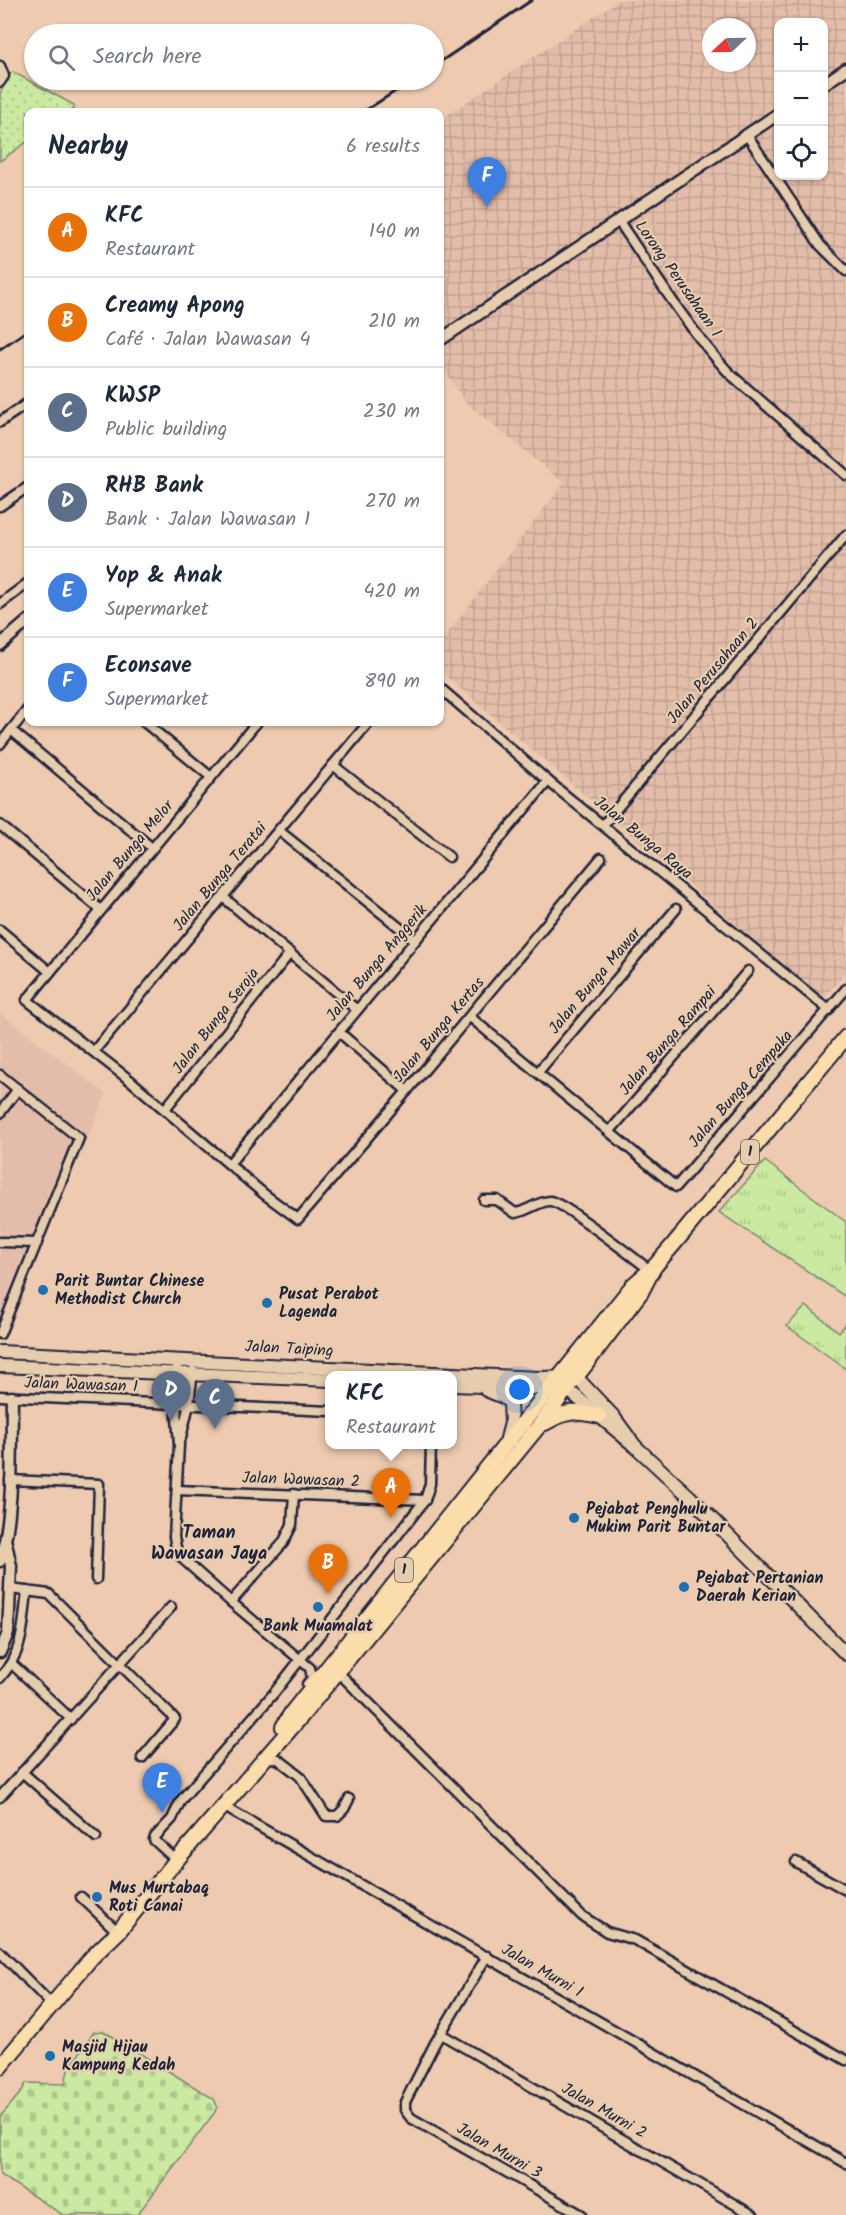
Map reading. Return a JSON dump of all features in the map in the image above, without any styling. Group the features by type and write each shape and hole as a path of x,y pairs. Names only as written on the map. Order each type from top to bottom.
{"highway":[{"name":"1","path":"0,2067 92,1958 118,1932 223,1806 275,1759 338,1672 538,1427 564,1383 633,1285 652,1268 846,1037"},
{"name":"1","path":"275,1759 292,1712 506,1442 551,1389 576,1377 641,1292 652,1268"},
{"path":"538,1427 567,1412 599,1416"}],"main road":[{"name":"Jalan Taiping","path":"0,1352 177,1367 325,1373"},
{"name":"Jalan Taiping","path":"0,1366 177,1367"},
{"name":"Jalan Taiping","path":"193,1368 325,1380"},
{"path":"576,1377 613,1416 635,1446"},
{"name":"Jalan Taiping","path":"457,1379 564,1383"},
{"path":"564,1383 690,1497 846,1654"},
{"path":"457,1385 551,1389"},
{"path":"477,1386 503,1397 510,1403 511,1423 506,1442"}],"street":[{"path":"0,66 4,76 0,82"},
{"path":"828,81 846,69"},
{"path":"444,337 774,117"},
{"path":"747,135 820,245 846,272"},
{"name":"Lorong Perusahaan 1","path":"618,220 676,310 713,356 729,373 846,475"},
{"path":"0,422 24,406"},
{"path":"0,506 24,490"},
{"name":"Jalan Perusahaan 2","path":"603,825 846,536"},
{"path":"0,604 24,586"},
{"path":"0,645 24,624"},
{"name":"Jalan Bunga Raya","path":"444,691 548,781 829,1010"},
{"path":"0,744 24,714"},
{"path":"149,726 211,777"},
{"name":"Jalan Bunga Melor","path":"94,1052 27,1000 254,726"},
{"name":"Jalan Bunga Teratai","path":"94,1052 366,726"},
{"path":"11,730 152,848"},
{"path":"333,765 448,857"},
{"name":"Jalan Bunga Anggerik","path":"229,1164 548,781"},
{"path":"0,825 101,910"},
{"path":"282,833 416,940"},
{"name":"Jalan Bunga Kertas","path":"229,1164 298,1219 470,1017 601,858"},
{"path":"223,897 357,1010"},
{"name":"Jalan Bunga Mawar","path":"538,1072 676,909"},
{"path":"0,930 50,972"},
{"name":"Jalan Bunga Seroja","path":"165,1109 290,953"},
{"name":"Jalan Bunga Rampai","path":"610,1131 748,971"},
{"name":"Jalan Bunga Cempaka","path":"610,1131 676,1187 846,989"},
{"path":"470,1017 610,1131"},
{"path":"339,1032 407,1091"},
{"path":"94,1052 229,1164"},
{"path":"0,1075 79,1138 2,1322 0,1334"},
{"path":"0,1113 18,1089"},
{"path":"484,1200 498,1200 515,1213 554,1201 652,1268"},
{"path":"0,1242 37,1243"},
{"path":"177,1367 176,1404 179,1445 174,1537 177,1552 192,1568 310,1668 312,1678 305,1686 305,1696"},
{"path":"179,1445 189,1404 193,1368"},
{"name":"Jalan Wawasan 1","path":"0,1396 325,1411"},
{"path":"0,1561 6,1542 12,1397"},
{"path":"176,1860 154,1839 172,1819 181,1800 300,1659 425,1500 430,1484 431,1449"},
{"path":"10,1480 99,1484 96,1579"},
{"name":"Jalan Wawasan 2","path":"177,1490 425,1500"},
{"path":"231,1602 283,1543 292,1525 294,1494"},
{"path":"0,1652 8,1633 11,1566 6,1542"},
{"path":"10,1589 49,1594 118,1665 175,1719 142,1758"},
{"path":"0,1678 12,1664 21,1640 27,1591"},
{"path":"0,1797 171,1607"},
{"path":"310,1668 320,1668 332,1652 341,1651"},
{"path":"12,1664 70,1719"},
{"path":"338,1672 582,1916 607,1932 635,1940 846,2060"},
{"path":"275,1759 303,1779 326,1816 337,1816 349,1799"},
{"path":"22,1772 96,1837"},
{"name":"Jalan Murni 1","path":"223,1806 846,2163"},
{"path":"796,1862 846,1890"},
{"path":"81,1897 118,1932"},
{"path":"0,1952 52,2005"},
{"path":"441,2034 487,1956"},
{"name":"Jalan Murni 3","path":"441,2034 405,2102 405,2110 411,2118 582,2215"},
{"name":"Jalan Murni 2","path":"441,2034 752,2215"}],"shaded area":[{"path":"619,0 846,0 846,972 823,999 444,674 444,638 564,483 464,401 444,369 444,117"},
{"path":"0,1013 106,1094 7,1329 0,1329"}],"green space":[{"path":"13,72 24,78 24,90 46,90 74,105 74,108 24,108 24,144 0,161 0,94"},
{"path":"765,1161 846,1222 846,1297 719,1212"},
{"path":"806,1306 839,1332 846,1323 846,1369 787,1326"},
{"path":"103,2031 214,2099 217,2106 215,2112 137,2215 63,2215 0,2175 0,2117 26,2083 65,2084 68,2070 94,2032"}],"railway":[{"path":"444,59 532,0"},
{"path":"369,108 397,90"},
{"path":"0,349 24,333"}],"place":[{"name":"Econsave","path":"487,207"},
{"name":"Parit Buntar Chinese Methodist Church","path":"43,1290"},
{"name":"Pusat Perabot Lagenda","path":"267,1303"},
{"name":"RHB Bank","path":"171,1421"},
{"name":"KWSP","path":"215,1429"},
{"name":"KFC","path":"391,1518"},
{"name":"Pejabat Penghulu Mukim Parit Buntar","path":"574,1518"},
{"name":"Pejabat Pertanian Daerah Kerian","path":"684,1587"},
{"name":"Creamy Apong","path":"328,1594"},
{"name":"Bank Muamalat","path":"318,1607"},
{"name":"Yop & Anak","path":"162,1813"},
{"name":"Mus Murtabaq Roti Canai","path":"97,1897"},
{"name":"Masjid Hijau Kampung Kedah","path":"50,2056"}],"district":[{"name":"Taman Wawasan Jaya","path":"209,1543"}]}
